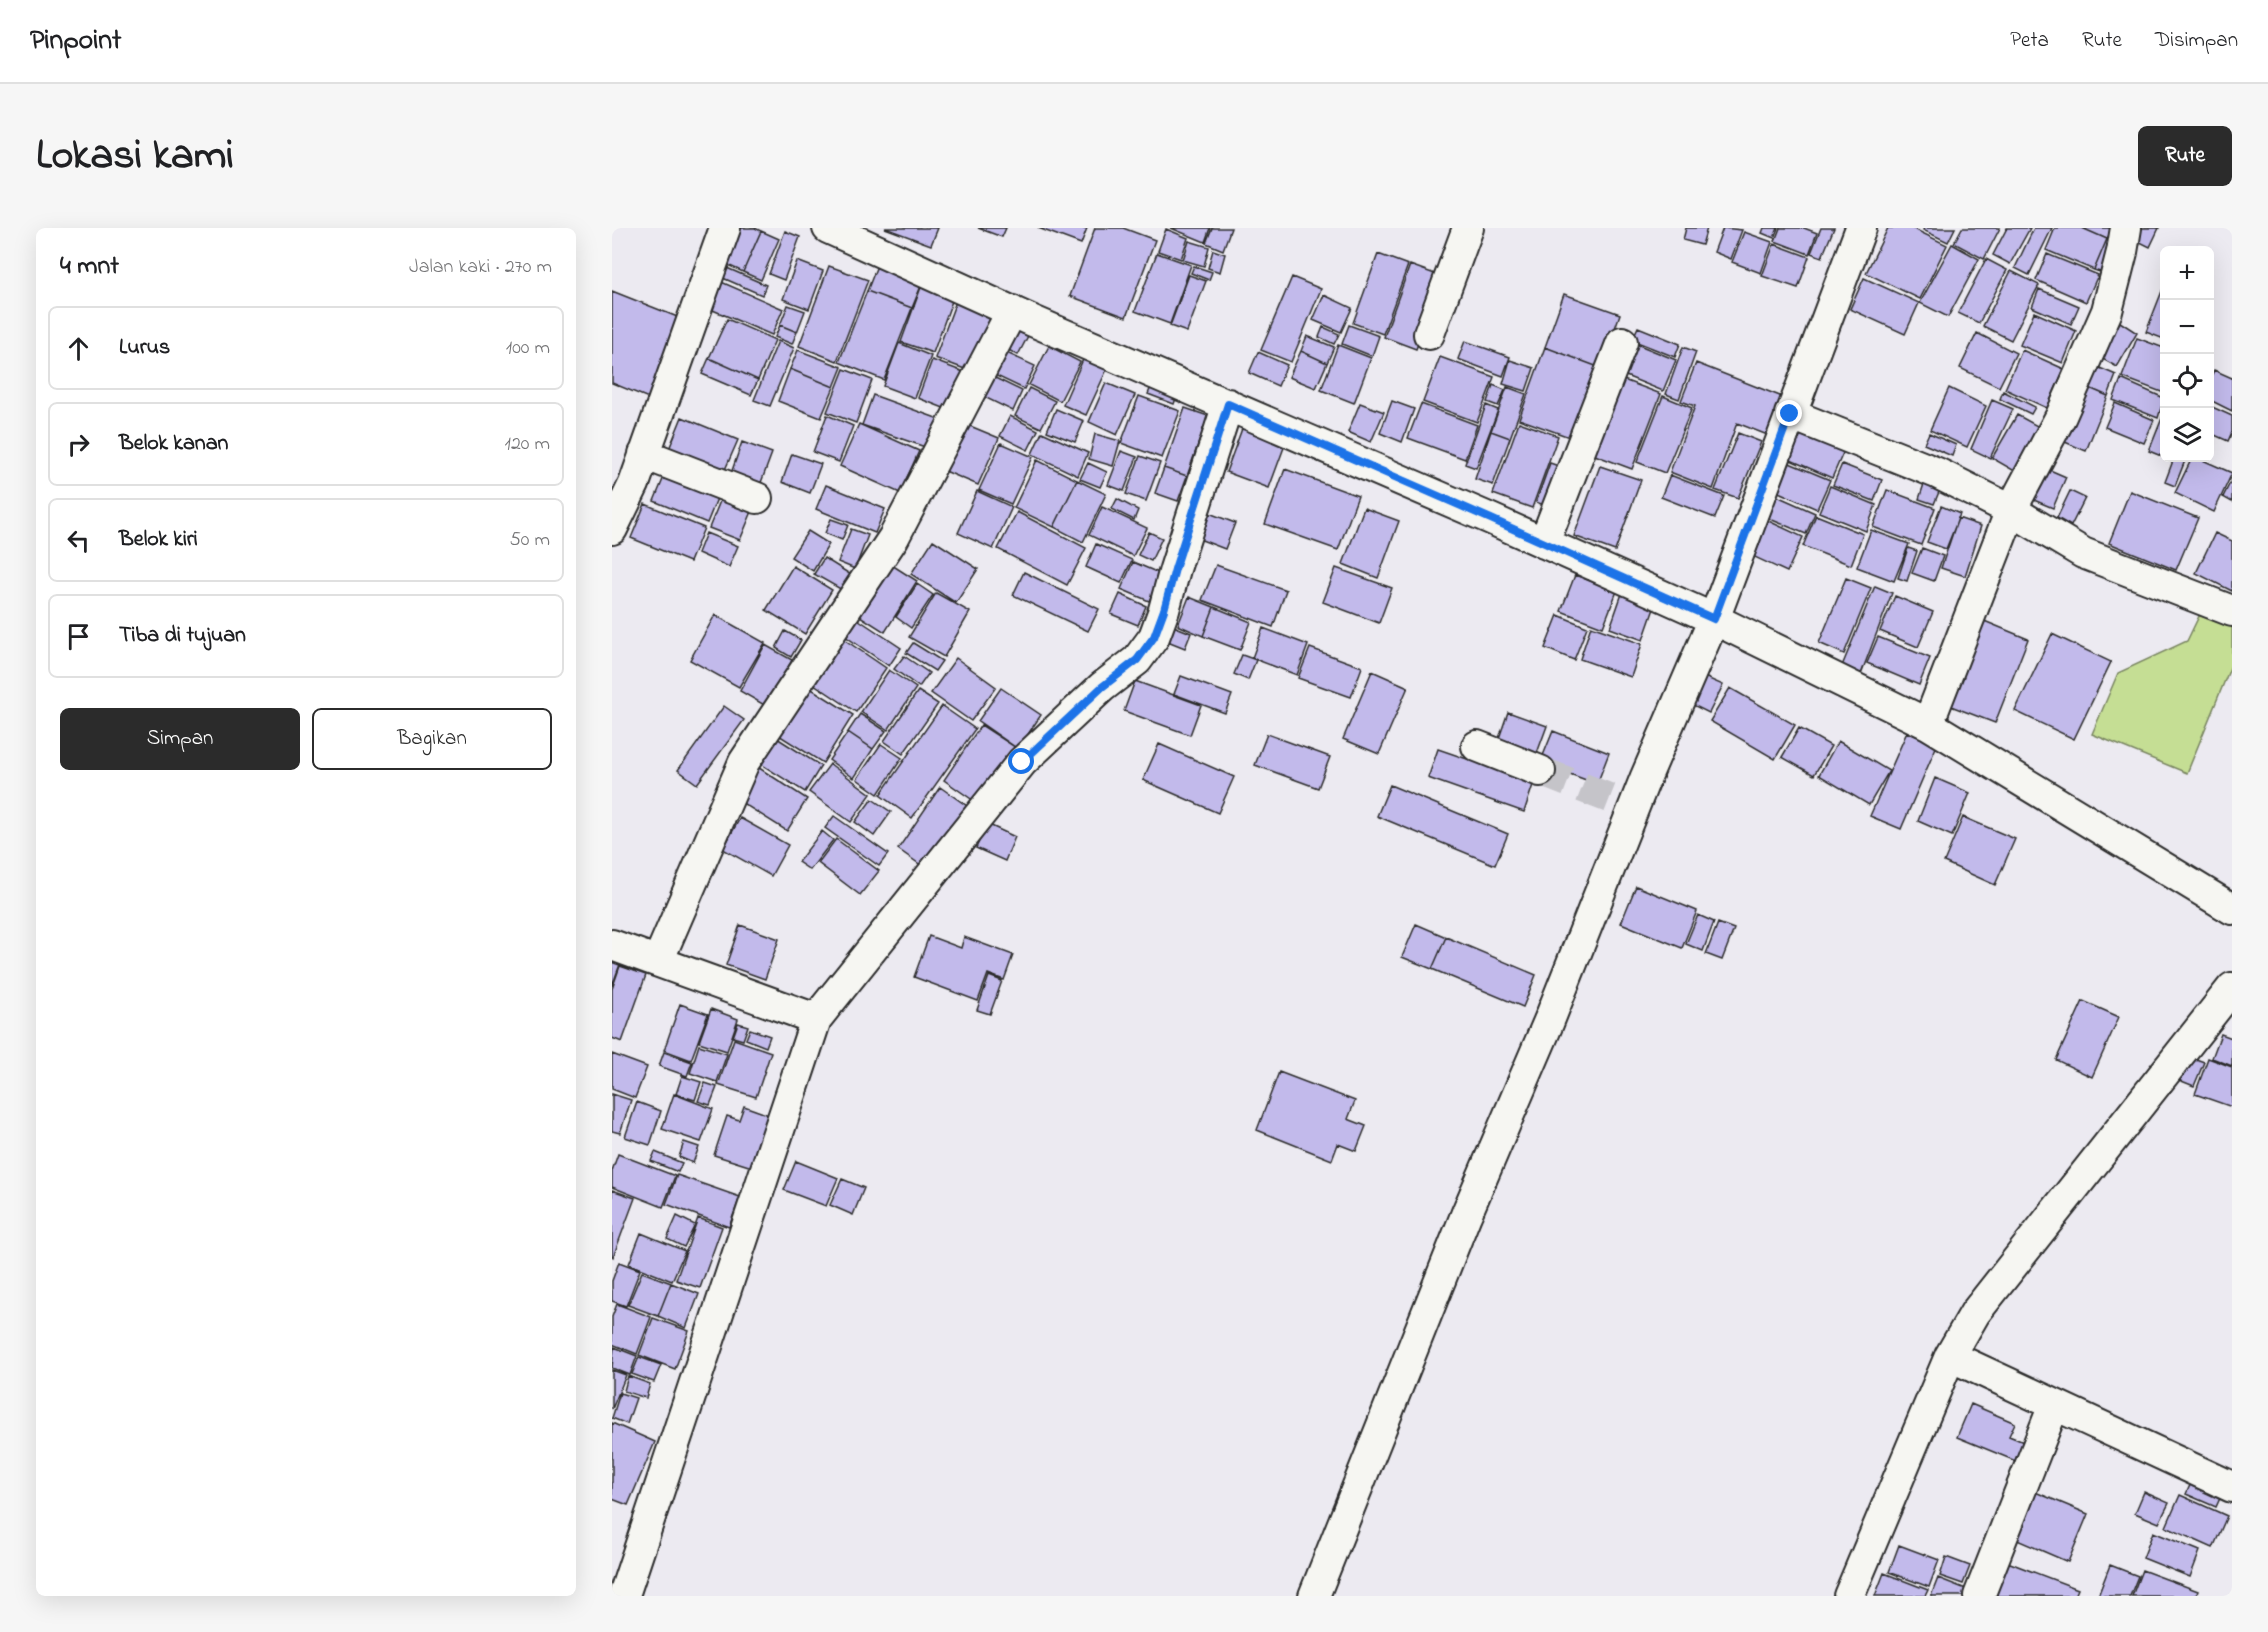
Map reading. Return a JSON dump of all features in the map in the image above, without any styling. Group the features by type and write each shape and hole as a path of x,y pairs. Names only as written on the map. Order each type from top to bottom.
{"street":[{"path":"612,529 634,484 724,228"},
{"path":"828,228 861,235 1012,311 1714,619 1928,724 2232,909"},
{"path":"1314,1596 1466,1215 1549,1021 1624,804 1714,619 1861,228"},
{"path":"1928,724 2011,510 2061,416 2107,311 2126,228"},
{"path":"1429,334 1462,230"},
{"path":"658,961 744,762 894,537 1012,311"},
{"path":"1544,543 1622,342"},
{"path":"624,1591 816,1019 1022,762 1102,687 1137,660 1154,637 1228,404"},
{"path":"1790,414 1937,473 2011,510 2083,553 2232,611"},
{"path":"644,454 757,498"},
{"path":"1477,746 1540,771"},
{"path":"612,945 816,1019"},
{"path":"1849,1596 1950,1356 1975,1313 2232,988"},
{"path":"1950,1356 2232,1487"},
{"path":"1979,1596 2054,1405"}],"green space":[{"path":"2202,610 2232,620 2232,663 2187,773 2092,734 2118,673 2187,641"}],"building":[{"path":"734,228 755,228 761,231 743,272 719,261"},
{"path":"885,228 938,228 931,245"},
{"path":"978,228 1006,228 1002,237"},
{"path":"1038,228 1087,228 1081,244"},
{"path":"1095,228 1123,228 1155,240 1126,317 1070,296"},
{"path":"1171,228 1210,228 1205,242"},
{"path":"1212,228 1231,228 1223,250 1206,243"},
{"path":"1686,228 1707,228 1702,245 1683,240"},
{"path":"1723,228 1742,230 1731,259 1714,252"},
{"path":"1764,228 1778,228 1774,238 1762,233"},
{"path":"1780,228 1804,228 1817,233 1809,254 1775,241"},
{"path":"1821,228 1834,228 1822,257 1811,253"},
{"path":"1888,228 1912,228 1947,245 1920,299 1866,273"},
{"path":"1924,228 1955,228 1948,242 1923,230"},
{"path":"1962,228 2000,228 1984,259 1954,243"},
{"path":"2007,228 2030,228 2010,264 1993,255"},
{"path":"2034,228 2052,228 2029,275 2015,268"},
{"path":"2055,228 2082,228 2107,239 2094,270 2046,250"},
{"path":"2082,228 2112,228 2107,239"},
{"path":"2135,228 2159,228 2150,247 2130,237"},
{"path":"1166,229 1188,238 1181,259 1158,251"},
{"path":"761,231 779,239 761,280 743,272"},
{"path":"785,231 800,237 784,280 769,274"},
{"path":"1744,232 1772,242 1761,273 1732,262"},
{"path":"2107,239 2116,242 2103,273 2094,270"},
{"path":"1189,241 1209,247 1204,266 1183,260"},
{"path":"1774,244 1809,257 1798,288 1762,276"},
{"path":"1952,244 1979,259 1948,317 1920,303"},
{"path":"1213,250 1225,254 1220,272 1208,268"},
{"path":"1157,253 1191,265 1170,324 1135,311"},
{"path":"1378,254 1408,265 1383,334 1353,323"},
{"path":"2047,254 2098,275 2086,302 2036,280"},
{"path":"1986,259 2007,270 1979,323 1958,313"},
{"path":"797,261 823,271 809,309 783,299"},
{"path":"878,263 923,281 912,308 867,291"},
{"path":"720,265 766,285 762,295 716,275"},
{"path":"1410,265 1443,277 1416,349 1384,337"},
{"path":"829,266 868,280 837,361 799,346"},
{"path":"1194,266 1212,272 1209,280 1191,273"},
{"path":"2011,271 2039,285 2011,340 1983,326"},
{"path":"1189,275 1206,281 1187,332 1170,326"},
{"path":"1292,277 1321,289 1291,362 1261,350"},
{"path":"1864,278 1919,303 1905,334 1850,309"},
{"path":"924,279 956,290 933,353 901,342"},
{"path":"719,281 783,309 772,335 708,308"},
{"path":"2039,289 2079,306 2071,324 2032,307"},
{"path":"612,291 680,318 651,399 612,383"},
{"path":"867,291 912,308 884,380 839,362"},
{"path":"1564,294 1620,314 1601,368 1545,347"},
{"path":"1324,295 1352,308 1341,332 1313,320"},
{"path":"958,296 996,310 973,372 935,358"},
{"path":"2160,296 2160,337 2146,332"},
{"path":"788,305 805,311 797,332 780,325"},
{"path":"2034,312 2076,331 2063,363 2020,345"},
{"path":"727,319 775,340 758,380 709,358"},
{"path":"1008,321 1030,332 1018,355 997,344"},
{"path":"2120,322 2137,333 2117,367 2099,357"},
{"path":"780,325 797,332 792,344 775,337"},
{"path":"1349,325 1379,336 1372,356 1342,344"},
{"path":"1323,327 1339,334 1334,344 1319,337"},
{"path":"1638,327 1680,344 1675,357 1632,340"},
{"path":"1977,333 2016,353 1999,387 1960,368"},
{"path":"1307,336 1334,347 1327,363 1301,351"},
{"path":"2137,338 2160,347 2160,391 2122,377"},
{"path":"778,341 794,348 770,406 754,400"},
{"path":"1465,341 1510,357 1503,376 1458,359"},
{"path":"899,343 931,356 915,398 883,386"},
{"path":"1634,343 1676,360 1663,391 1621,374"},
{"path":"1338,345 1371,358 1354,403 1321,390"},
{"path":"1049,346 1080,362 1060,401 1029,385"},
{"path":"1545,347 1601,368 1575,439 1519,419"},
{"path":"1683,347 1696,352 1679,399 1666,394"},
{"path":"996,348 1035,366 1024,389 986,371"},
{"path":"798,350 842,367 834,387 790,369"},
{"path":"2022,350 2064,369 2047,408 2005,389"},
{"path":"1301,351 1327,363 1316,388 1289,377"},
{"path":"1258,352 1287,365 1278,386 1249,373"},
{"path":"1085,355 1109,365 1086,415 1063,405"},
{"path":"1440,357 1494,377 1477,422 1423,402"},
{"path":"709,358 758,380 751,395 702,374"},
{"path":"932,360 969,374 954,412 918,398"},
{"path":"1510,360 1534,368 1526,391 1503,384"},
{"path":"1696,363 1785,398 1770,436 1737,423 1713,489 1670,472 1695,406 1681,401"},
{"path":"2095,366 2116,375 2108,396 2087,387"},
{"path":"790,369 834,387 821,418 778,401"},
{"path":"844,369 872,380 856,423 827,412"},
{"path":"2214,370 2232,378 2232,411 2214,402"},
{"path":"987,374 1022,391 1013,411 978,394"},
{"path":"1621,379 1661,394 1632,469 1592,454"},
{"path":"2121,379 2160,396 2158,418 2113,400"},
{"path":"1154,380 1179,390 1174,404 1148,394"},
{"path":"1106,383 1135,395 1117,435 1089,422"},
{"path":"1493,385 1505,390 1498,406 1487,402"},
{"path":"1507,387 1526,394 1510,438 1491,431"},
{"path":"2087,387 2108,396 2086,451 2065,442"},
{"path":"1029,388 1055,401 1041,428 1015,416"},
{"path":"1949,388 1986,406 1967,447 1930,430"},
{"path":"2003,391 2035,407 2031,414 2000,399"},
{"path":"873,395 939,419 928,448 862,425"},
{"path":"1139,396 1180,411 1162,458 1121,443"},
{"path":"1663,396 1692,408 1665,473 1637,462"},
{"path":"1992,400 2013,409 1990,458 1971,449"},
{"path":"1392,401 1414,409 1402,442 1380,433"},
{"path":"1360,403 1384,412 1371,442 1348,432"},
{"path":"2115,403 2154,420 2144,443 2105,427"},
{"path":"1421,404 1477,425 1465,459 1408,438"},
{"path":"1486,405 1498,410 1476,468 1465,464"},
{"path":"1185,408 1208,416 1187,476 1164,468"},
{"path":"2214,408 2232,416 2232,432 2228,441 2214,435"},
{"path":"1056,409 1084,421 1075,442 1047,431"},
{"path":"827,415 853,426 839,462 813,452"},
{"path":"2017,415 2050,433 2025,477 1992,458"},
{"path":"1010,416 1038,430 1028,450 1000,436"},
{"path":"682,417 738,440 720,481 665,459"},
{"path":"958,421 999,438 978,485 938,468"},
{"path":"1519,422 1558,436 1532,508 1493,494"},
{"path":"2160,423 2160,455 2149,451"},
{"path":"859,424 919,451 900,493 840,466"},
{"path":"1243,426 1286,442 1269,488 1226,472"},
{"path":"1801,426 1846,446 1832,478 1786,458"},
{"path":"1491,431 1510,438 1493,485 1475,479"},
{"path":"1042,432 1088,453 1078,476 1032,454"},
{"path":"1738,433 1761,442 1738,498 1715,490"},
{"path":"1929,433 1956,445 1952,456 1924,444"},
{"path":"1095,434 1120,441 1113,466 1089,459"},
{"path":"742,442 772,453 756,496 727,485"},
{"path":"1001,443 1033,457 1011,504 979,490"},
{"path":"1121,451 1137,457 1124,491 1108,485"},
{"path":"792,454 821,464 810,493 782,482"},
{"path":"1140,456 1160,463 1146,501 1126,494"},
{"path":"1037,460 1077,480 1054,527 1014,508"},
{"path":"1787,462 1830,480 1817,509 1774,490"},
{"path":"2172,462 2184,462 2175,486 2165,482"},
{"path":"2190,462 2207,462 2232,473 2214,512 2175,493"},
{"path":"1088,463 1107,472 1100,487 1080,479"},
{"path":"1550,463 1564,468 1549,507 1536,502"},
{"path":"1842,464 1882,480 1874,501 1833,485"},
{"path":"669,465 722,486 707,523 654,501"},
{"path":"1600,466 1641,480 1615,551 1574,536"},
{"path":"2043,467 2066,477 2053,508 2029,498"},
{"path":"1164,468 1187,476 1178,501 1155,493"},
{"path":"1285,469 1358,496 1338,550 1265,524"},
{"path":"1670,475 1724,496 1715,518 1661,497"},
{"path":"2232,479 2232,502 2223,497"},
{"path":"1077,480 1106,494 1083,542 1054,527"},
{"path":"1925,481 1941,487 1934,504 1919,499"},
{"path":"826,485 885,509 875,533 816,509"},
{"path":"1830,486 1876,505 1866,531 1819,512"},
{"path":"725,489 756,502 740,540 709,528"},
{"path":"1887,490 1935,508 1921,545 1873,527"},
{"path":"977,491 1012,507 993,549 958,533"},
{"path":"2070,491 2085,498 2071,526 2057,518"},
{"path":"2130,491 2198,518 2176,570 2109,543"},
{"path":"1768,492 1815,513 1806,534 1758,514"},
{"path":"1117,499 1138,510 1134,520 1112,509"},
{"path":"645,504 704,528 690,562 631,538"},
{"path":"1941,506 1960,514 1946,549 1927,542"},
{"path":"1102,507 1147,528 1133,556 1089,535"},
{"path":"1364,508 1399,521 1378,578 1343,564"},
{"path":"1017,512 1086,548 1067,585 998,549"},
{"path":"1209,513 1235,523 1225,549 1199,539"},
{"path":"1816,515 1863,534 1851,565 1803,546"},
{"path":"1762,518 1803,537 1787,572 1746,553"},
{"path":"1958,518 1981,526 1965,576 1941,568"},
{"path":"831,519 848,525 842,540 825,533"},
{"path":"851,529 868,535 855,569 838,562"},
{"path":"1871,530 1909,544 1894,581 1857,567"},
{"path":"808,531 829,544 813,571 791,557"},
{"path":"1149,532 1162,538 1151,561 1138,555"},
{"path":"706,533 738,546 729,567 698,553"},
{"path":"2215,533 2232,541 2232,591 2196,573"},
{"path":"933,540 978,569 956,603 911,574"},
{"path":"1096,544 1132,560 1121,583 1086,567"},
{"path":"1908,548 1917,551 1907,581 1898,578"},
{"path":"1922,548 1943,556 1934,581 1912,573"},
{"path":"824,558 853,576 844,591 814,574"},
{"path":"884,560 917,581 885,632 852,611"},
{"path":"1133,562 1161,574 1149,601 1121,589"},
{"path":"1216,565 1286,590 1273,627 1202,600"},
{"path":"793,566 832,590 805,634 766,610"},
{"path":"1336,568 1392,588 1379,623 1323,602"},
{"path":"1024,572 1099,609 1088,631 1013,595"},
{"path":"1575,575 1617,591 1603,627 1561,611"},
{"path":"1846,578 1871,588 1844,654 1819,643"},
{"path":"917,584 933,595 911,628 896,617"},
{"path":"1625,585 1658,597 1643,640 1610,628"},
{"path":"1875,586 1892,593 1861,674 1842,666"},
{"path":"936,593 970,612 944,657 909,637"},
{"path":"1120,594 1146,606 1138,625 1111,614"},
{"path":"1895,596 1933,612 1918,647 1880,631"},
{"path":"1189,597 1214,607 1203,636 1178,625"},
{"path":"1214,607 1251,622 1240,650 1203,636"},
{"path":"715,615 765,643 739,687 690,660"},
{"path":"1558,615 1587,627 1574,660 1545,648"},
{"path":"853,616 901,648 889,666 842,634"},
{"path":"1977,618 2028,639 1995,723 1943,703"},
{"path":"1166,623 1191,633 1185,648 1160,638"},
{"path":"1591,626 1642,644 1631,677 1580,659"},
{"path":"1263,628 1308,645 1297,675 1252,658"},
{"path":"785,631 801,640 791,657 776,648"},
{"path":"2052,634 2111,662 2074,739 2015,711"},
{"path":"839,636 886,668 856,712 808,680"},
{"path":"1878,637 1930,658 1919,685 1867,663"},
{"path":"913,643 942,661 935,671 906,653"},
{"path":"765,645 792,660 766,706 740,691"},
{"path":"1310,648 1362,667 1351,697 1298,678"},
{"path":"1242,655 1256,660 1248,680 1234,674"},
{"path":"904,656 929,673 919,687 894,669"},
{"path":"956,658 996,687 971,721 931,693"},
{"path":"889,670 916,688 888,730 861,712"},
{"path":"1372,671 1408,687 1379,754 1343,739"},
{"path":"1700,675 1723,685 1709,713 1687,702"},
{"path":"1181,676 1232,695 1225,713 1174,694"},
{"path":"1135,681 1201,705 1190,735 1124,711"},
{"path":"807,686 853,715 823,763 777,734"},
{"path":"1001,688 1041,715 1018,749 978,721"},
{"path":"1730,688 1795,725 1775,759 1710,721"},
{"path":"918,691 938,704 903,754 884,741"},
{"path":"724,706 744,720 697,784 678,770"},
{"path":"942,706 975,729 912,818 880,795"},
{"path":"1508,712 1547,726 1533,764 1495,750"},
{"path":"860,714 886,731 873,749 848,732"},
{"path":"981,725 1015,747 977,803 944,780"},
{"path":"1799,728 1831,746 1814,775 1782,757"},
{"path":"1553,731 1609,753 1597,784 1540,763"},
{"path":"848,732 873,749 854,778 829,760"},
{"path":"1907,732 1937,745 1901,829 1870,816"},
{"path":"769,733 821,766 805,792 753,759"},
{"path":"1267,734 1330,757 1318,788 1255,765"},
{"path":"1838,741 1889,771 1869,805 1819,775"},
{"path":"881,744 902,758 878,794 857,779"},
{"path":"1159,744 1234,777 1218,813 1143,780"},
{"path":"1438,749 1534,782 1524,812 1428,778"},
{"path":"830,764 871,794 851,822 809,792"},
{"path":"756,766 807,799 787,831 736,799"},
{"path":"1935,778 1970,793 1952,836 1918,821"},
{"path":"1390,785 1508,834 1495,865 1377,816"},
{"path":"940,787 967,806 925,868 898,849"},
{"path":"872,799 891,812 874,836 855,822"},
{"path":"834,816 888,854 879,866 825,828"},
{"path":"1963,817 2015,839 1995,885 1944,862"},
{"path":"740,818 788,845 771,876 723,849"},
{"path":"987,824 1015,837 1005,861 976,848"},
{"path":"822,831 833,840 810,870 798,862"},
{"path":"836,839 879,871 860,895 818,863"},
{"path":"1636,886 1697,911 1682,948 1621,923"},
{"path":"1698,915 1714,922 1703,951 1686,944"},
{"path":"1718,923 1734,929 1722,960 1706,954"},
{"path":"1416,924 1446,937 1432,969 1402,957"},
{"path":"740,925 779,939 765,979 726,965"},
{"path":"929,936 961,948 964,937 1013,955 1004,980 988,974 978,1001 914,977"},
{"path":"1446,937 1536,975 1523,1007 1432,969"},
{"path":"612,955 622,959 612,986"},
{"path":"620,966 646,975 622,1042 612,1038 612,989"},
{"path":"989,976 1002,981 990,1014 977,1010"},
{"path":"2083,1001 2119,1017 2092,1077 2056,1060"},
{"path":"680,1004 708,1014 691,1060 664,1050"},
{"path":"711,1009 738,1019 727,1051 699,1042"},
{"path":"738,1023 748,1026 743,1040 733,1037"},
{"path":"750,1029 770,1036 766,1047 746,1039"},
{"path":"2221,1034 2232,1038 2232,1066 2212,1058"},
{"path":"734,1039 771,1052 756,1097 718,1085"},
{"path":"699,1045 727,1054 717,1082 690,1073"},
{"path":"664,1052 692,1062 687,1076 659,1066"},
{"path":"612,1054 647,1067 635,1098 612,1089"},
{"path":"2188,1056 2204,1062 2194,1086 2179,1080"},
{"path":"2208,1058 2232,1067 2232,1107 2195,1094"},
{"path":"1279,1072 1355,1101 1348,1119 1366,1126 1356,1151 1338,1144 1332,1160 1257,1130"},
{"path":"682,1076 701,1082 695,1100 676,1094"},
{"path":"705,1083 717,1087 710,1105 698,1101"},
{"path":"612,1094 631,1100 620,1133 612,1131"},
{"path":"674,1094 713,1109 701,1142 662,1129"},
{"path":"637,1102 661,1111 650,1145 625,1137"},
{"path":"744,1106 769,1115 752,1167 714,1155 727,1116 739,1120"},
{"path":"684,1142 699,1147 693,1163 679,1157"},
{"path":"655,1152 682,1163 678,1172 651,1161"},
{"path":"618,1154 675,1176 663,1207 612,1187 612,1171"},
{"path":"796,1161 838,1178 826,1206 784,1190"},
{"path":"677,1175 740,1197 729,1227 666,1204"},
{"path":"842,1179 864,1188 853,1215 830,1205"},
{"path":"612,1190 635,1198 613,1257 612,1256"},
{"path":"677,1216 695,1225 684,1247 667,1239"},
{"path":"698,1218 722,1227 700,1288 676,1280"},
{"path":"641,1233 685,1251 672,1281 629,1264"},
{"path":"619,1262 640,1270 626,1306 612,1301 612,1281"},
{"path":"642,1272 671,1283 658,1316 628,1305"},
{"path":"671,1283 699,1294 686,1328 658,1316"},
{"path":"617,1304 651,1317 637,1354 612,1344 612,1317"},
{"path":"653,1318 689,1331 675,1369 639,1355"},
{"path":"614,1347 637,1356 630,1375 612,1368"},
{"path":"639,1357 661,1365 654,1382 632,1374"},
{"path":"612,1370 626,1375 612,1409"},
{"path":"628,1376 650,1384 646,1398 624,1391"},
{"path":"620,1393 636,1398 627,1424 612,1418"},
{"path":"1971,1404 2015,1423 2009,1436 2031,1445 2023,1464 1957,1437"},
{"path":"612,1423 655,1442 628,1505 612,1499"},
{"path":"2191,1483 2221,1496 2216,1507 2186,1494"},
{"path":"2028,1489 2088,1514 2068,1562 2008,1536"},
{"path":"2144,1492 2169,1503 2159,1523 2135,1513"},
{"path":"2180,1495 2227,1516 2213,1548 2166,1527"},
{"path":"2153,1532 2200,1551 2190,1577 2143,1558"},
{"path":"1899,1545 1939,1560 1929,1587 1889,1572"},
{"path":"1946,1557 1970,1566 1963,1584 1940,1576"},
{"path":"1997,1558 2078,1589 2075,1596 1993,1596"},
{"path":"2110,1565 2138,1576 2130,1596 2098,1596"},
{"path":"2142,1570 2198,1591 2196,1596 2132,1596"},
{"path":"1884,1573 1928,1590 1925,1596 1875,1596"},
{"path":"1938,1578 1976,1593 1975,1596 1931,1596"}],"tunnel":[{"path":"1540,771 1614,800"}],"route":[{"path":"1022,762 1102,687 1137,660 1154,637 1228,404 1714,619 1790,414"}]}
